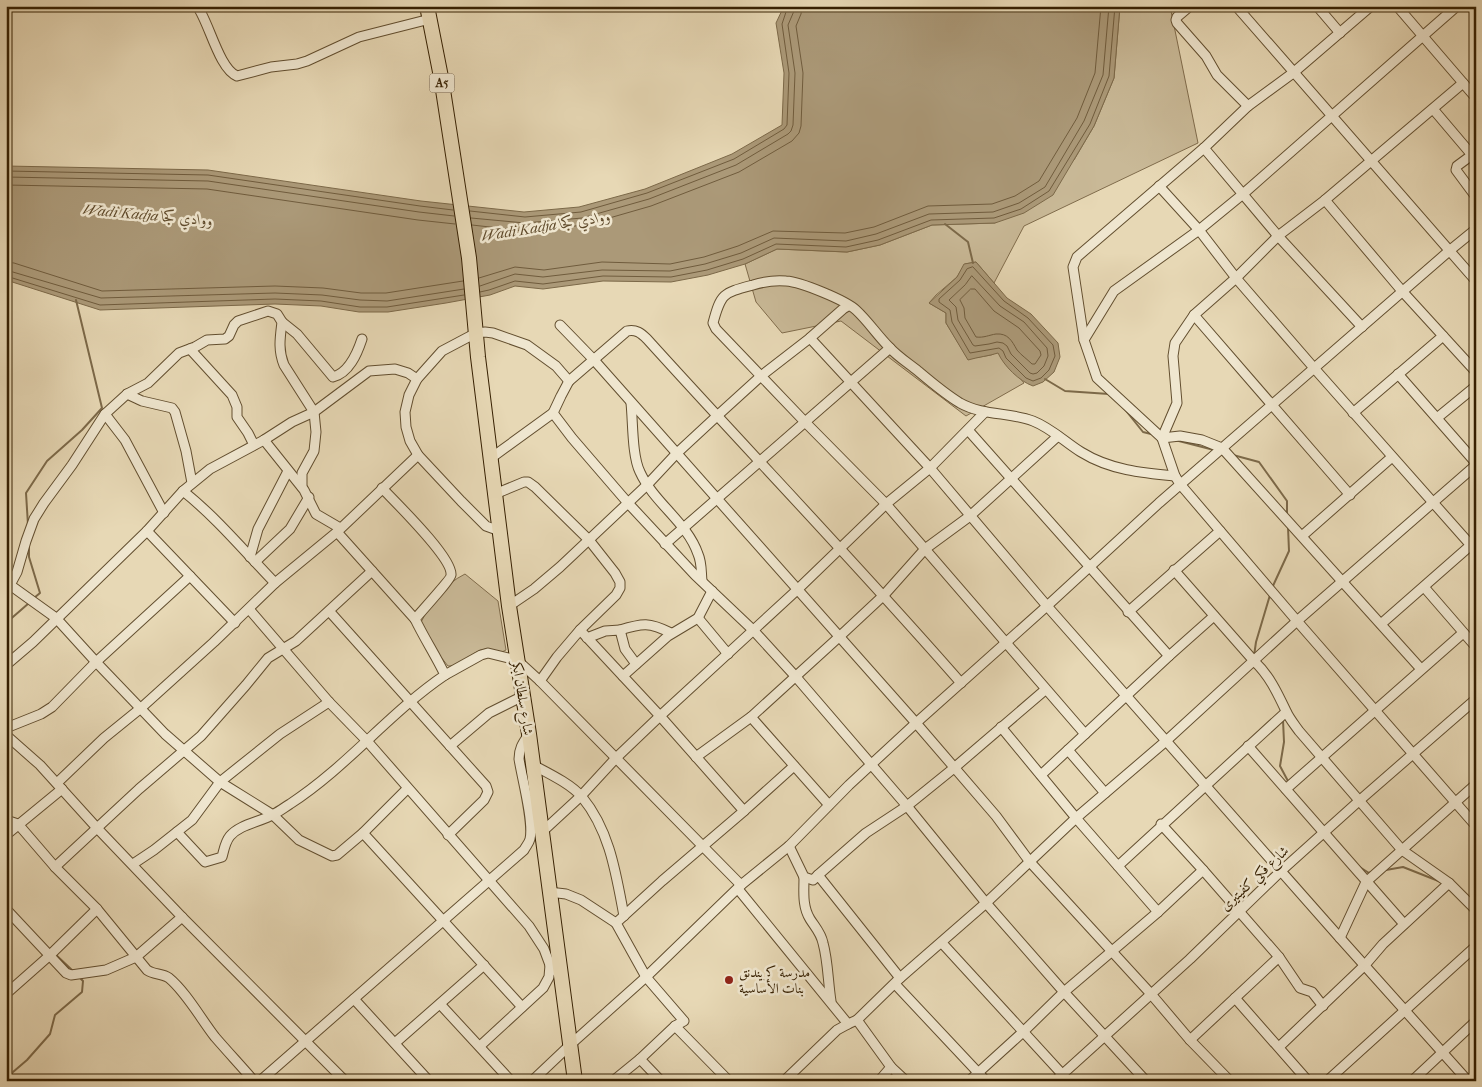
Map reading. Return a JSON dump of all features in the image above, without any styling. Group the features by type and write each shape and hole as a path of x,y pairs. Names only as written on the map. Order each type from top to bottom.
{"highway":[{"name":"شارع سلطان ابكر","path":"428,13 444,94 469,258 476,333 509,606 529,734 575,1081"}],"street":[{"path":"197,6 223,60 232,74 237,76 271,67 307,61 359,37 428,13"},
{"path":"1190,6 1177,18 1177,23 1206,56 1217,76 1248,106"},
{"path":"1236,6 1476,281"},
{"path":"1317,6 1340,32"},
{"path":"1371,6 1293,73 1248,106 1204,148 1077,257 1073,267 1084,340 1097,378 1162,438 1175,476 1180,484 1476,826"},
{"path":"1397,6 1476,98"},
{"path":"1084,340 1114,291 1199,230 1243,194 1457,6"},
{"path":"1162,438 1177,403 1173,356 1175,343 1194,315 1236,278 1278,236 1326,200 1463,83"},
{"path":"1433,109 1474,153 1457,166 1456,170 1476,197"},
{"path":"1204,148 1278,236 1362,327"},
{"path":"1158,186 1199,230 1236,278 1473,548 1381,624"},
{"path":"1326,200 1402,291 1476,372"},
{"path":"532,1081 646,977 739,887 789,846 849,784 1180,484 1448,251 1476,229"},
{"path":"1085,734 886,504 716,329 713,322 718,303 725,295 737,289 763,282 787,281 828,294 855,309 890,348 938,388 960,403 985,412 1013,415 1034,421 1081,452 1108,466 1128,471 1175,476"},
{"path":"509,606 549,576 589,540 628,504 676,454 761,376 810,338 843,308 848,306"},
{"path":"362,339 349,365 340,376 333,377 296,334 274,312 263,312 238,321 225,339 207,340 179,354 148,383 127,394 105,414 34,519 16,572 8,586 56,618 184,752 220,782 274,815 299,840 332,856 337,855 363,833 407,789"},
{"path":"1194,315 1350,494"},
{"path":"282,322 281,358 314,412 316,432 314,451 302,473 302,487"},
{"path":"560,325 594,360 916,723 996,816 1030,862 1151,994 1190,1040 1230,1081"},
{"path":"491,458 553,413 569,381 627,331 638,332 647,339 759,462 884,594 962,683"},
{"path":"500,531 486,526 418,455 410,441 406,428 405,412 409,395 417,379 442,351 476,333 493,333 527,345 556,366 569,381"},
{"path":"1354,413 1443,336"},
{"path":"810,338 930,468 1047,606 1468,1081"},
{"path":"665,544 890,348"},
{"path":"190,349 223,387 229,391 236,404 237,417 254,445"},
{"path":"6,665 33,642 147,531 183,491 210,469 264,440 292,422 314,412 369,371 396,369 408,373 417,379"},
{"path":"784,1081 830,1037 857,1020 897,981 986,903 1076,818 1166,741 1342,580 1476,464 1398,374"},
{"path":"1437,418 1476,386"},
{"path":"127,394 142,401 172,408 175,412 186,451 192,483"},
{"path":"631,403 640,474 692,541 699,555 702,581"},
{"path":"542,832 582,796 616,758 660,716 754,631 886,504 930,468 985,412"},
{"path":"553,413 628,504 665,544 754,631 796,677 907,806 986,903 1145,1081"},
{"path":"105,414 125,440 164,513"},
{"path":"968,430 1168,656"},
{"path":"696,757 751,717 884,594 925,549 970,516 1058,436"},
{"path":"1162,438 1180,436 1202,440 1222,448 1421,669"},
{"path":"264,440 302,487 316,514 338,530 415,619 446,675"},
{"path":"6,835 59,786 104,738 141,708 418,455"},
{"path":"1302,536 1392,457"},
{"path":"252,559 258,529 288,471"},
{"path":"495,494 528,482 589,540 620,582 620,588 616,595 580,630 540,681"},
{"path":"382,488 441,553 451,569 452,576 450,580 440,588 415,619"},
{"path":"183,491 199,504 275,584"},
{"path":"252,559 290,529 308,498"},
{"path":"147,531 235,623"},
{"path":"1128,612 1220,531"},
{"path":"1174,570 1261,668 1299,731 1402,850 1449,882 1476,910"},
{"path":"55,867 139,788 201,736 268,658 296,641 330,612 372,571"},
{"path":"6,728 41,714 52,707 96,662 190,576"},
{"path":"1424,587 1476,647"},
{"path":"623,676 672,633 698,618 712,591"},
{"path":"249,609 329,702 367,742 529,926 544,949 550,965 562,977"},
{"path":"330,612 486,786 488,792 484,800 448,835"},
{"path":"1041,775 1168,656 1214,616"},
{"path":"698,618 728,654"},
{"path":"587,638 604,631 620,630 643,624 658,626 672,633"},
{"path":"580,630 660,716 744,811"},
{"path":"620,630 625,649 636,664"},
{"path":"1286,789 1463,633"},
{"path":"177,832 206,862 222,857 230,835 274,815 307,793 342,765 410,702 446,675 485,654 499,655 517,660 702,846 739,887 848,1024"},
{"path":"804,877 813,880 866,833 907,806 1046,690"},
{"path":"450,746 489,713 523,696"},
{"name":"شارع فكي كفيتيرى","path":"1054,1081 1190,959 1238,911 1324,832 1476,699"},
{"path":"133,864 192,820 220,782 280,734 329,702"},
{"path":"1118,866 1161,824 1286,712"},
{"path":"751,717 829,806"},
{"path":"1001,727 1076,818 1158,912"},
{"path":"6,820 18,824 55,867 97,909 150,972 164,975 169,979 216,1037 261,1080 524,850 530,840 530,817 518,759 520,746 529,734"},
{"path":"6,735 35,760 182,917 346,1081"},
{"path":"1248,746 1404,924"},
{"path":"1068,750 1105,793"},
{"path":"533,765 582,796 605,836 611,853 624,916"},
{"path":"616,923 794,766"},
{"path":"1340,938 1366,882 1476,784"},
{"path":"1161,824 1279,957 1300,988 1312,992 1323,1006"},
{"path":"363,833 522,1008"},
{"path":"789,846 804,877 806,912 824,944 831,1002"},
{"path":"969,1081 1064,992 1158,912 1203,870"},
{"path":"818,876 897,981 986,1081"},
{"path":"1279,1047 1449,882"},
{"path":"550,892 566,894 581,900 616,923 646,977 684,1021 675,1026 613,1081"},
{"path":"6,994 49,956 97,909"},
{"path":"6,910 66,973 71,975 106,970 136,957 182,917"},
{"path":"942,943 1062,1074"},
{"path":"1327,1081 1476,946"},
{"path":"1190,1040 1279,957"},
{"path":"395,1043 484,965"},
{"path":"480,1046 545,985 549,977 550,965"},
{"path":"1235,998 1308,1081"},
{"path":"354,999 429,1081"},
{"path":"440,1004 511,1081"},
{"path":"857,1020 892,1067 906,1081"},
{"path":"1412,1081 1476,1021"},
{"path":"675,1026 729,1081"},
{"path":"640,1059 661,1081"},
{"path":"879,1081 892,1067"}],"shaded area":[{"path":"1120,6 1170,6 1198,143 1024,226 994,283 976,262 965,264 957,277 929,303 946,313 946,323 968,359 998,352 1024,383 966,416 841,321 782,333 756,302 745,264 777,249 847,252 880,245 932,225 995,223 1074,160 1094,126 1114,78"},
{"path":"465,574 498,601 506,650 502,652 488,649 481,650 463,662 448,666 420,624 438,595 457,578"}],"water":[{"name":"Wadi Kadja ووادي كجا","path":"784,6 1120,6 1114,78 1094,126 1053,195 1024,213 995,223 932,225 880,245 847,252 777,249 745,264 708,275 671,282 603,281 543,289 515,286 490,295 388,312 359,312 321,306 275,304 100,310 6,280 6,166 208,170 421,201 524,212 579,207 645,189 732,154 782,125 784,73 776,23"},
{"path":"976,262 1007,298 1031,314 1058,343 1060,357 1054,372 1043,382 1033,386 1022,381 1008,368 998,353 968,360 946,323 946,313 929,303 957,277 964,264"}],"waterway":[{"path":"945,224 968,242 973,263"},
{"path":"28,525 26,493 47,461 82,430 102,408 76,300"},
{"path":"1045,379 1065,391 1109,394"},
{"path":"1123,407 1143,432 1151,434"},
{"path":"1175,440 1214,450"},
{"path":"1233,455 1259,462 1287,501 1287,514"},
{"path":"1272,588 1289,551 1288,527"},
{"path":"29,545 29,557 40,593 34,598"},
{"path":"1254,656 1256,642 1270,595"},
{"path":"6,623 29,603"},
{"path":"1283,720 1284,742 1280,766 1289,783"},
{"path":"1358,866 1369,873 1371,872"},
{"path":"1386,870 1403,867 1441,882"},
{"path":"6,903 10,907"},
{"path":"55,954 73,971"},
{"path":"6,1078 27,1060 50,1034 55,1015 82,992 83,981 80,978"}],"place":[{"name":"مدرسة كريندنق بنات الأساسية","path":"729,980"}]}
